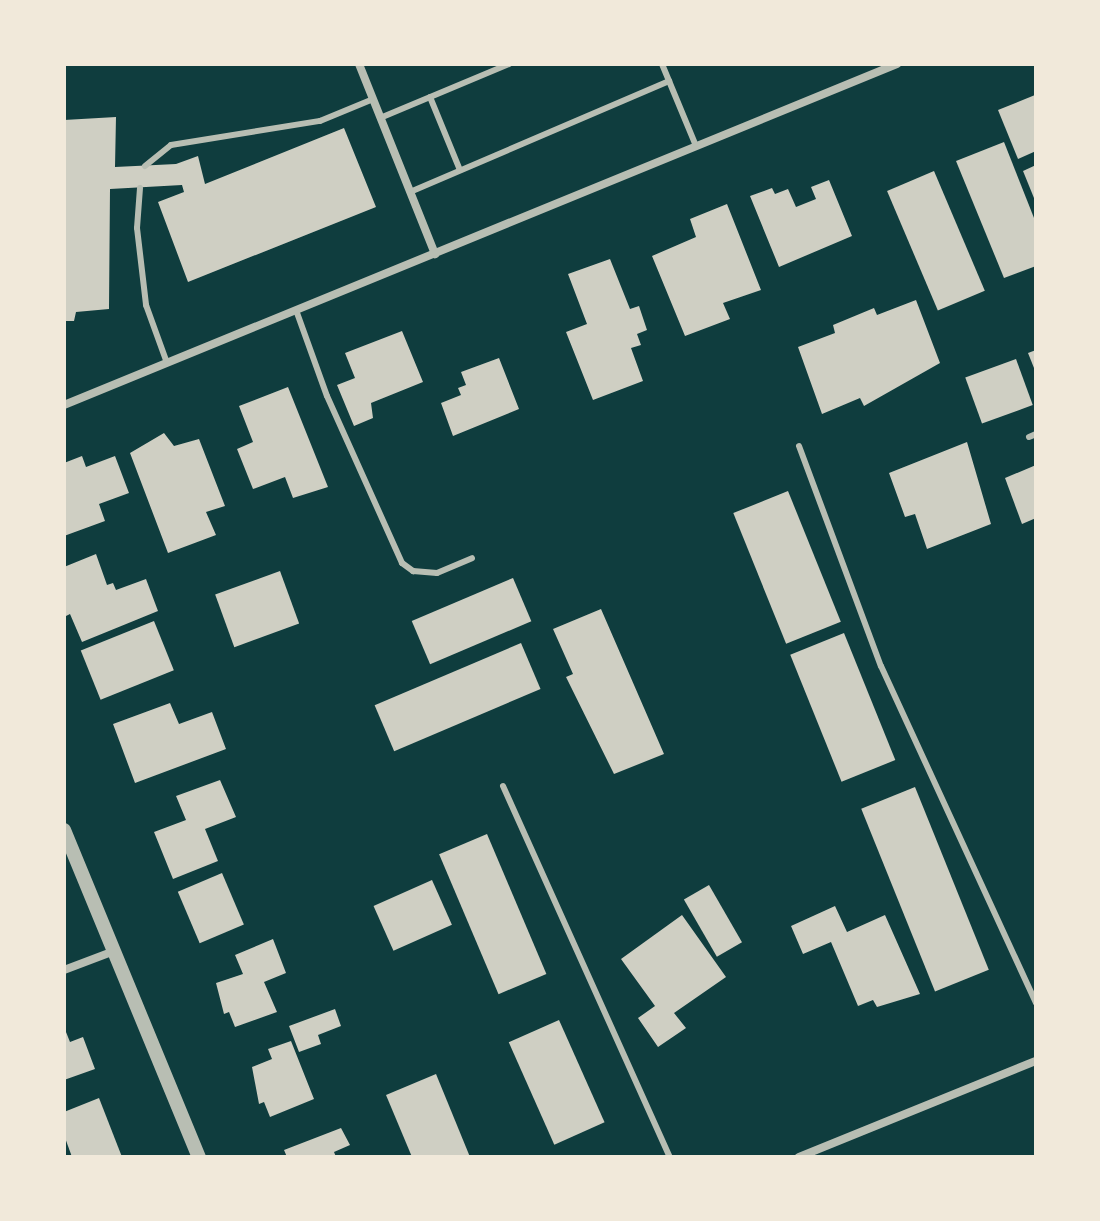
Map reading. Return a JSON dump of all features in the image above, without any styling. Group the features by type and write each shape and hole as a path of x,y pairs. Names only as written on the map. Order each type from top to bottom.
{"street":[{"path":"359,64 435,254"},
{"path":"64,405 897,64"},
{"path":"64,830 199,1157"},
{"path":"64,970 114,951"},
{"path":"799,1157 1036,1061"}],"lane":[{"path":"380,118 509,64"},
{"path":"662,64 696,146"},
{"path":"410,192 669,81"},
{"path":"430,97 460,170"},
{"path":"145,166 171,145 320,121 373,99"},
{"path":"140,188 137,228 146,305 167,363"},
{"path":"296,310 327,396 402,563 413,571 437,573 472,558"},
{"path":"799,446 881,666 1036,1003"},
{"path":"503,786 670,1157"}],"building":[{"path":"1035,95 1036,151 1018,159 998,110"},
{"path":"116,117 115,167 176,164 198,156 205,184 344,128 376,207 188,282 158,202 184,192 182,185 110,189 109,309 76,312 74,321 64,321 64,120"},
{"path":"1004,142 1036,223 1036,266 1004,278 956,161"},
{"path":"1036,165 1036,203 1023,171"},
{"path":"934,171 985,291 938,311 887,191"},
{"path":"829,180 852,236 779,267 750,196 772,188 775,194 788,189 796,207 816,199 811,187"},
{"path":"727,204 761,290 723,303 730,319 685,336 652,256 696,237 690,219"},
{"path":"610,259 630,309 639,306 647,330 637,334 641,345 631,348 643,381 593,400 566,332 587,324 568,274"},
{"path":"916,300 940,363 864,406 860,398 822,414 798,347 835,333 833,325 874,308 877,315"},
{"path":"402,331 423,382 371,403 373,418 354,426 337,385 355,378 345,353"},
{"path":"1036,350 1036,373 1028,353"},
{"path":"499,358 519,409 453,436 441,403 461,395 458,388 466,385 461,372"},
{"path":"1016,359 1033,405 982,424 965,377"},
{"path":"288,387 328,487 293,498 285,477 253,489 237,449 253,442 239,406"},
{"path":"164,433 174,446 199,439 225,506 206,512 216,535 168,553 130,453"},
{"path":"967,442 991,524 927,549 915,514 905,517 889,473"},
{"path":"82,456 86,467 115,456 129,493 99,504 105,521 64,536 64,463"},
{"path":"1036,465 1036,518 1022,524 1005,478"},
{"path":"788,491 841,622 786,644 733,513"},
{"path":"96,554 107,585 113,583 116,590 146,579 158,611 82,642 70,614 64,617 64,567"},
{"path":"280,571 299,624 234,647 215,595"},
{"path":"513,578 531,621 430,664 412,621"},
{"path":"601,609 664,754 614,774 566,677 573,674 553,629"},
{"path":"154,621 174,670 101,700 81,651"},
{"path":"844,633 895,760 842,782 790,655"},
{"path":"521,643 541,689 394,751 375,705"},
{"path":"170,703 179,724 212,712 226,749 135,783 113,724"},
{"path":"220,780 236,817 205,829 218,861 173,879 154,832 186,820 176,796"},
{"path":"915,787 989,970 935,991 861,809"},
{"path":"487,834 546,974 499,994 439,854"},
{"path":"222,873 244,925 200,943 178,892"},
{"path":"432,880 452,925 393,951 374,906"},
{"path":"709,885 742,942 717,957 684,900"},
{"path":"835,906 847,932 885,915 920,994 877,1007 873,1000 858,1006 831,942 803,954 791,926"},
{"path":"682,915 726,977 674,1013 686,1028 658,1047 638,1018 655,1006 621,959"},
{"path":"273,939 286,973 264,982 277,1012 235,1027 229,1012 224,1014 216,983 243,974 235,955"},
{"path":"335,1009 341,1026 318,1035 321,1044 299,1052 289,1026"},
{"path":"559,1020 605,1122 554,1145 509,1042"},
{"path":"64,1027 70,1042 83,1037 95,1069 64,1080"},
{"path":"291,1041 314,1099 270,1117 264,1102 259,1104 252,1067 272,1059 268,1049"},
{"path":"436,1074 470,1157 412,1157 386,1095"},
{"path":"99,1098 122,1157 72,1157 64,1135 64,1112"},
{"path":"341,1128 350,1145 334,1152 336,1157 287,1157 284,1150"}]}
